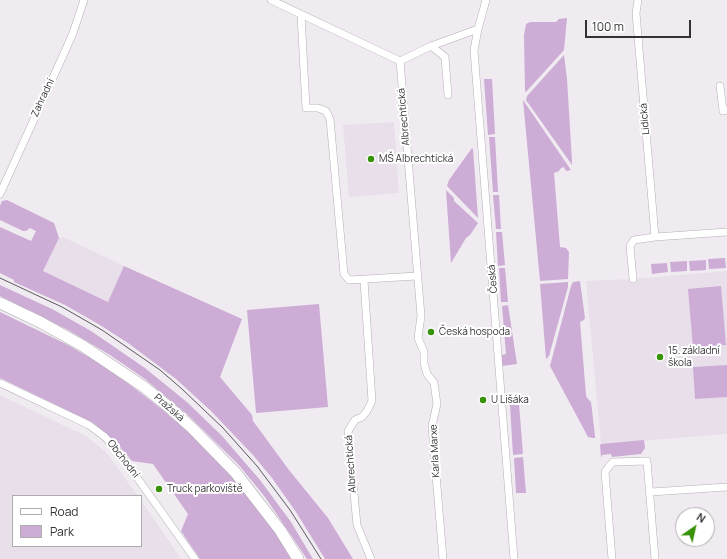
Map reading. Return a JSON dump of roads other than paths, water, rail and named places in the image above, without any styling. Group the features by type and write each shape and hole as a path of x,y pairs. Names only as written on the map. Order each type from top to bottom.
{"main road":[{"name":"Pražská","path":"0,303 40,322 83,346 138,382 169,407 236,472 280,530 298,559"}],"street":[{"name":"Zahradní","path":"0,194 73,33 84,0"},
{"path":"271,0 400,61 431,46 478,29"},
{"name":"Česká","path":"486,0 474,50 514,559"},
{"name":"Lidická","path":"638,0 636,13 655,237"},
{"path":"301,15 306,112 318,108 326,112 330,119 344,274 349,280 417,276"},
{"path":"431,46 445,57 448,95"},
{"name":"Albrechtická","path":"400,61 417,276"},
{"path":"720,86 722,111 727,110"},
{"path":"633,279 630,246 634,240 727,232"},
{"name":"Karla Marxe","path":"417,276 421,316 418,338 424,352 424,363 427,374 434,383 437,404 432,426 443,559"},
{"name":"Albrechtická","path":"364,280 372,401 367,412 362,417 355,420 348,431 357,525 371,559"},
{"name":"Obchodní","path":"0,383 89,425 105,437 121,455 195,559"},
{"path":"612,559 605,472 613,462 647,461 654,559"},
{"path":"650,492 727,487"}],"tram line":[{"path":"0,278 62,307 102,330 160,370 182,389 223,428 257,466 290,510 321,559"}],"place":[{"name":"MŠ Albrechtická","path":"371,159"},
{"name":"Česká hospoda","path":"431,332"},
{"name":"15. základní škola","path":"660,357"},
{"name":"U Lišáka","path":"483,400"},
{"name":"Truck parkoviště","path":"159,489"}]}
